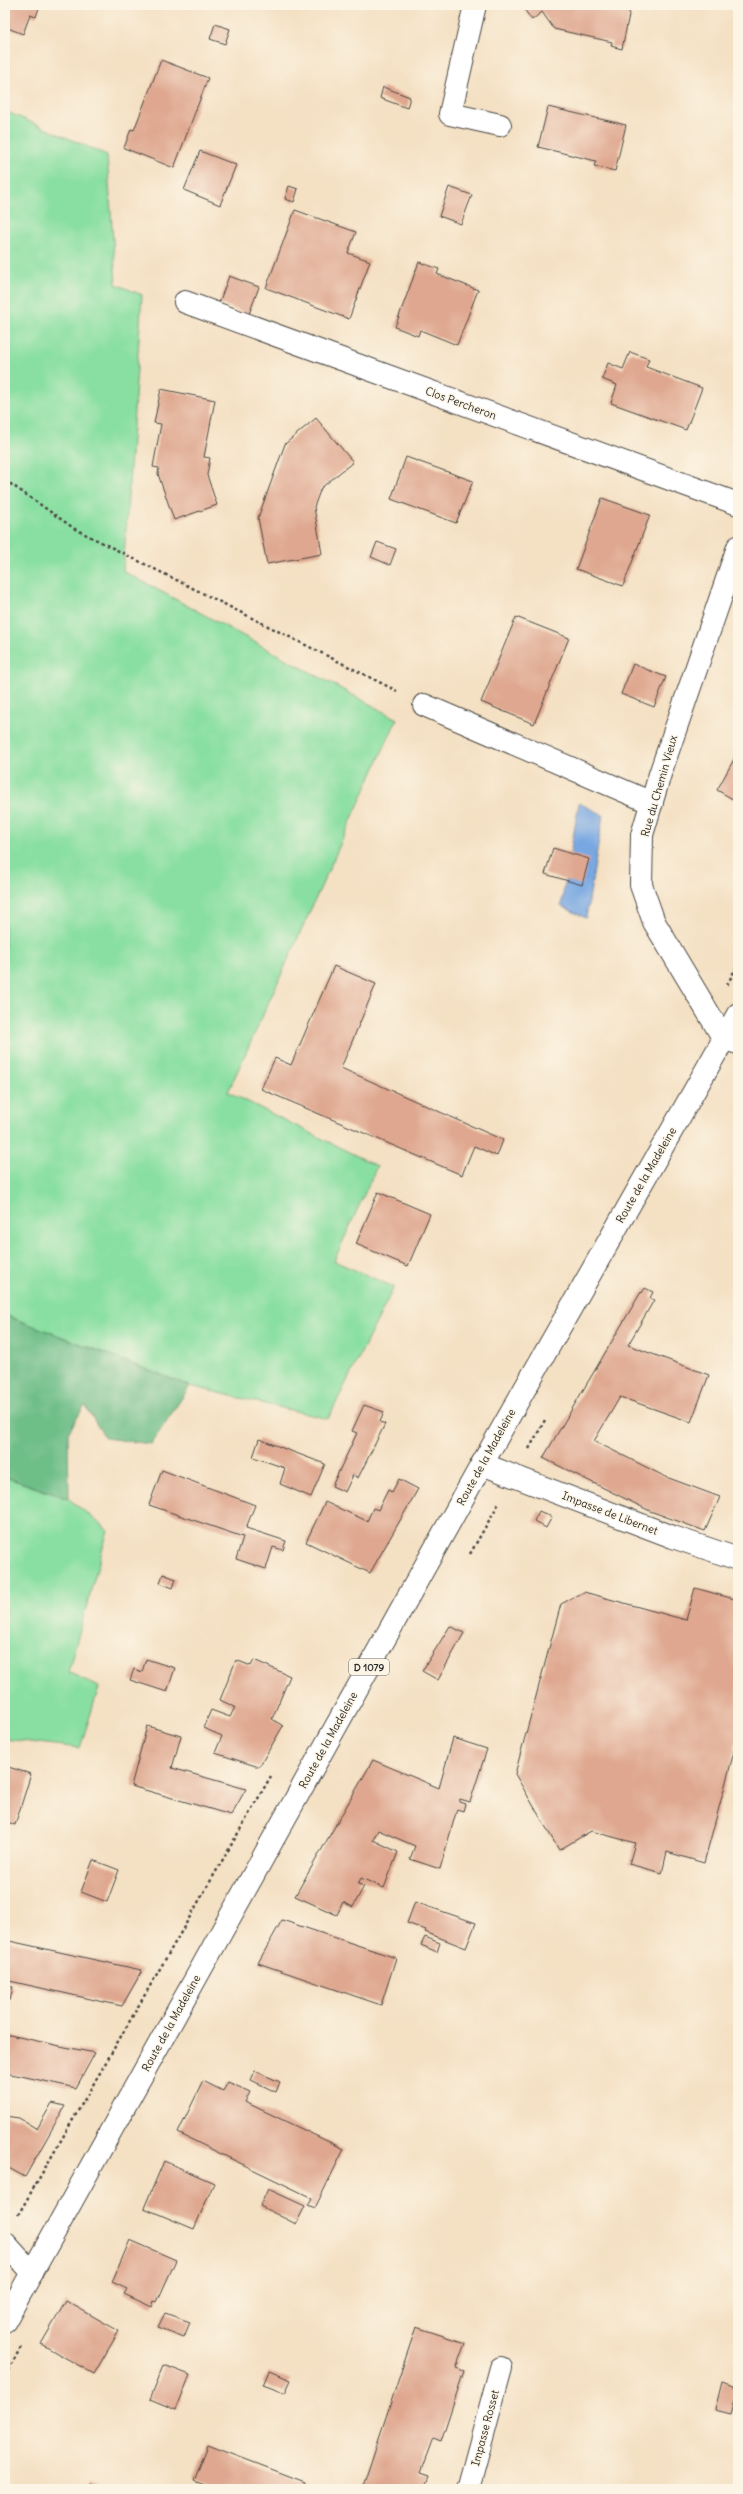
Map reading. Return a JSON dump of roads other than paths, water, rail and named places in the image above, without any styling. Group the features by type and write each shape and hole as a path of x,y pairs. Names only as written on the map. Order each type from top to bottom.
{"street":[{"path":"475,5 450,114 500,125"},
{"name":"Clos Percheron","path":"185,302 738,504"},
{"name":"Rue du Chemin Vieux","path":"731,1041 654,922 641,885 642,835 738,547"},
{"path":"424,704 652,803"},
{"name":"Route de la Madeleine","path":"5,2321 482,1464 731,1041 738,1014"},
{"name":"Impasse de Libernet","path":"482,1464 674,1537 738,1559"},
{"path":"5,2243 32,2273"},
{"name":"Impasse Rosset","path":"468,2489 501,2368"}],"water":[{"path":"579,803 603,815 586,918 561,906"}]}
